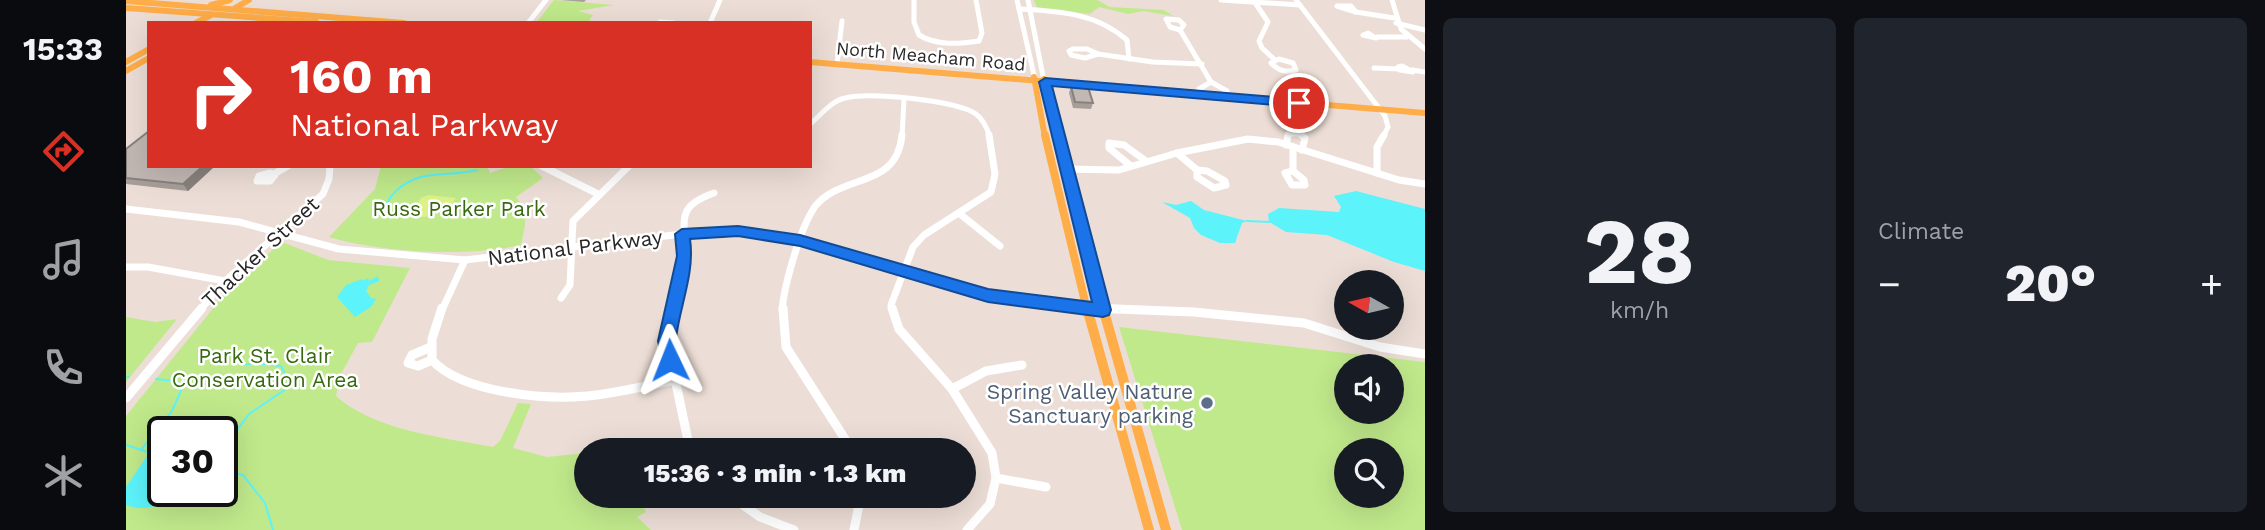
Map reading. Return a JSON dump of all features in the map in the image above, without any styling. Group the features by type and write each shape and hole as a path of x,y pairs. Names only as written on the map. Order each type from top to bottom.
{"main road":[{"path":"195,7 230,0"},
{"path":"211,21 236,0"},
{"path":"233,9 251,0"},
{"path":"251,0 251,7 265,12"},
{"path":"126,1 302,21"},
{"path":"126,8 212,14"},
{"path":"199,21 212,14 233,9 376,21"},
{"path":"168,11 196,17 195,21"},
{"path":"233,21 258,18"},
{"path":"126,62 147,50"},
{"path":"126,71 147,59"},
{"name":"North Meacham Road","path":"812,59 1425,108"},
{"path":"1039,78 1166,530"},
{"path":"1039,78 1047,147 1087,308 1149,530"},
{"name":"North Meacham Road","path":"1039,78 1227,91 1425,113"}],"street":[{"path":"530,21 546,0"},
{"path":"711,21 720,0"},
{"path":"914,0 915,29 919,36 930,41 965,44 979,41 982,33 976,0"},
{"path":"1017,0 1039,78"},
{"path":"1028,0 1039,78"},
{"path":"1221,0 1298,2 1385,116 1388,127 1377,146 1377,173"},
{"path":"1392,0 1394,20 1407,37 1425,49"},
{"path":"1255,1 1268,22 1259,41 1262,48 1274,59"},
{"path":"1019,11 1096,19 1118,30 1127,40 1129,59"},
{"path":"1356,12 1425,30"},
{"path":"837,61 842,21"},
{"path":"1180,30 1211,82 1227,91"},
{"path":"1377,37 1407,37"},
{"path":"1098,54 1202,64"},
{"path":"1374,68 1399,69 1407,73 1412,70 1425,72"},
{"path":"1199,89 1211,82"},
{"path":"812,122 842,99 868,96 942,103 975,114 989,133 996,177 994,189 987,197 924,236 913,247 891,305 899,329 952,389 992,453 996,478 990,504 967,530"},
{"path":"844,438 796,365 782,331 786,280 800,240 819,202 883,170 897,158 904,99"},
{"path":"1293,171 1288,134 1300,134 1305,138 1303,150"},
{"path":"1066,169 1119,170 1177,153 1248,138 1290,146 1377,173 1425,184"},
{"path":"1131,166 1109,148 1109,144 1116,142 1126,145 1146,161"},
{"path":"1177,153 1197,170"},
{"path":"274,174 284,168"},
{"name":"Thacker Street","path":"126,398 225,281 323,194 330,168"},
{"path":"546,168 598,194"},
{"path":"561,298 569,285 569,249 573,221 627,168"},
{"path":"687,438 667,341 685,256 682,234 685,214 689,206 701,196 715,193"},
{"name":"National Parkway","path":"126,209 239,222 339,249 465,260 682,234 738,231 800,240 988,295 1103,310 1193,312 1304,323 1380,347 1425,354"},
{"path":"960,214 1000,246"},
{"path":"465,260 440,318 431,347 432,360 442,371 460,380 551,397 609,393 674,380"},
{"path":"126,267 149,267 225,281"},
{"path":"431,347 412,355 408,363 418,366 432,360"},
{"path":"952,389 986,371 1021,365"},
{"path":"996,478 1046,487"},
{"path":"747,508 760,517 794,530"},
{"path":"854,530 858,508"}],"green space":[{"path":"554,0 614,5 578,11 593,15 589,20 592,21 538,21"},
{"path":"1034,0 1097,0 1110,7 1164,10 1173,16 1143,11 1128,14 1099,7 1090,14 1037,8"},
{"name":"Russ Parker Park","path":"380,168 488,168 490,173 505,168 532,168 543,178 516,197 525,214 521,245 475,251 399,250 329,237 375,189"},
{"path":"428,195 456,198 446,209 435,215 408,217 421,198"},
{"name":"Park St. Clair Conservation Area","path":"282,242 328,260 410,268 372,342 358,343 341,374 336,396 351,408 389,425 493,447 500,441 518,403 531,404 513,448 547,457 574,454 574,508 644,508 646,512 637,517 651,530 126,530 126,416 232,285"},
{"path":"126,317 155,322 177,319 126,382"},
{"path":"1119,327 1355,354 1334,354 1334,424 1404,424 1404,360 1425,362 1425,530 1182,530"}],"water":[{"path":"1356,191 1425,209 1425,271 1394,262 1327,235 1286,232 1269,222 1268,214 1279,208 1339,212 1341,207 1334,196"},
{"path":"1191,201 1204,210 1247,221 1242,223 1235,243 1220,243 1201,235 1190,218 1162,202 1176,205"},
{"path":"378,276 379,281 369,285 366,291 371,298 376,299 371,307 355,317 337,297 346,285 362,279 363,281 368,278 369,281"},
{"path":"147,456 147,507 151,507 141,508 126,505 126,487"}],"building":[{"path":"1071,86 1088,87 1093,103 1075,102"},
{"path":"147,133 147,168 201,168 183,184 126,178 126,149"}],"waterway":[{"path":"382,213 393,194 412,180 477,170"},
{"path":"1247,221 1269,222"},
{"path":"238,429 249,414 286,389 287,385 283,380 285,374 281,366 256,363 241,365"},
{"path":"141,450 172,411 183,386 175,381 156,379"},
{"path":"126,445 141,450"},
{"path":"141,450 147,452"},
{"path":"238,474 243,475 265,503 273,530"}],"place":[{"name":"Spring Valley Nature Sanctuary parking","path":"1207,403"}],"route":[{"path":"670,360 667,341 685,256 682,234 738,231 800,240 988,295 1103,310 1045,82 1299,103"}]}
